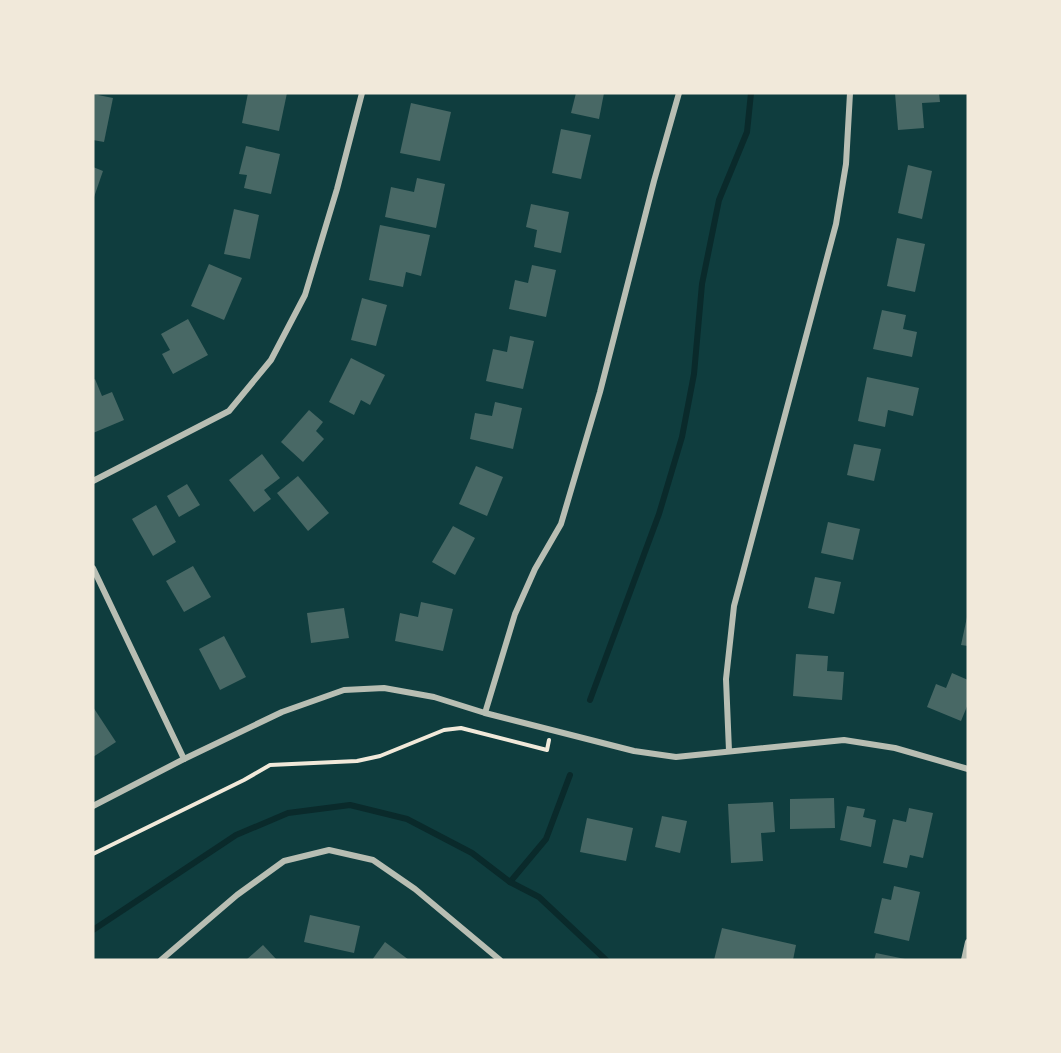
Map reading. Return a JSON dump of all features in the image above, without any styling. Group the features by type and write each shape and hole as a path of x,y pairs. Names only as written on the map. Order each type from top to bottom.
{"street":[{"path":"93,481 229,411 271,360 305,295 337,189 362,93"},
{"path":"485,713 516,614 535,569 561,524 600,392 679,93"},
{"path":"729,751 726,679 734,606 836,224 846,164 850,93"},
{"path":"93,568 184,759"},
{"path":"93,806 282,712 344,690 384,688 434,697 485,713 634,751 676,757 844,740 895,748 968,769"},
{"path":"161,960 237,895 284,861 329,850 373,860 415,889 500,960"},
{"path":"964,960 968,942"}],"path":[{"path":"93,854 270,765 357,760 380,756 444,730 461,728 547,750 552,731"}],"building":[{"path":"248,93 287,93 279,131 242,123"},
{"path":"576,93 604,93 599,119 571,113"},
{"path":"895,93 939,93 940,102 922,103 924,128 898,130"},
{"path":"93,94 113,98 104,142 93,140"},
{"path":"411,103 451,112 440,161 400,153"},
{"path":"561,129 591,135 581,179 552,173"},
{"path":"246,146 280,154 271,194 244,188 247,175 239,174"},
{"path":"908,165 932,171 922,219 898,213"},
{"path":"93,167 103,171 93,200"},
{"path":"417,178 445,184 436,228 385,217 391,187 414,192"},
{"path":"531,204 569,212 561,253 534,247 537,230 526,227"},
{"path":"234,209 259,215 250,259 224,254"},
{"path":"380,225 430,235 421,276 406,272 403,287 369,280"},
{"path":"897,238 925,244 915,292 887,286"},
{"path":"209,264 242,278 224,320 191,306"},
{"path":"532,265 556,270 546,317 509,309 515,280 528,283"},
{"path":"362,298 387,305 376,346 351,340"},
{"path":"882,310 906,315 903,329 917,332 912,357 873,349"},
{"path":"188,319 208,355 173,374 162,354 170,350 161,334"},
{"path":"510,336 534,341 523,389 486,381 493,349 507,352"},
{"path":"351,358 385,375 370,405 361,400 354,415 329,402"},
{"path":"867,377 919,388 913,416 888,410 885,427 858,421"},
{"path":"95,379 102,396 112,392 124,420 93,433 93,380"},
{"path":"495,402 522,408 513,449 470,439 475,413 492,416"},
{"path":"309,410 323,422 316,431 324,439 303,462 281,442"},
{"path":"854,444 881,449 874,481 847,475"},
{"path":"262,454 280,478 264,490 271,499 254,512 229,480"},
{"path":"476,466 503,477 487,516 459,504"},
{"path":"298,476 329,513 308,531 277,493"},
{"path":"187,484 200,505 179,517 167,496"},
{"path":"156,505 176,542 153,556 132,519"},
{"path":"828,522 860,529 853,560 821,553"},
{"path":"453,526 475,538 455,575 432,562"},
{"path":"193,566 211,597 184,612 166,581"},
{"path":"815,577 841,582 834,614 808,608"},
{"path":"421,602 453,609 443,651 395,641 400,613 418,617"},
{"path":"344,608 349,638 311,643 307,613"},
{"path":"968,617 968,646 961,645"},
{"path":"224,636 246,677 220,690 199,649"},
{"path":"796,654 828,656 827,671 844,672 842,700 793,696"},
{"path":"952,673 968,680 968,704 961,721 927,707 936,684 946,688"},
{"path":"93,707 116,742 93,757"},
{"path":"834,798 835,828 790,829 790,799"},
{"path":"773,802 775,832 761,833 763,861 731,863 728,804"},
{"path":"847,806 865,809 863,817 876,820 871,847 840,840"},
{"path":"909,808 933,813 923,858 910,855 907,868 883,863 893,819 906,822"},
{"path":"662,816 687,821 680,853 655,847"},
{"path":"587,818 633,828 626,861 580,852"},
{"path":"894,886 920,892 909,941 874,933 882,898 891,900"},
{"path":"310,915 360,926 354,953 304,942"},
{"path":"722,928 796,945 793,960 714,960"},
{"path":"385,942 409,960 372,960"},
{"path":"263,945 277,960 246,960"},
{"path":"876,953 905,959 874,960"}],"waterway":[{"path":"590,700 659,514 682,437 694,374 702,284 719,200 747,132 751,93"},
{"path":"510,882 546,839 570,775"},
{"path":"93,930 236,835 288,813 350,805 407,819 472,853 510,882 539,897 606,960"}]}
